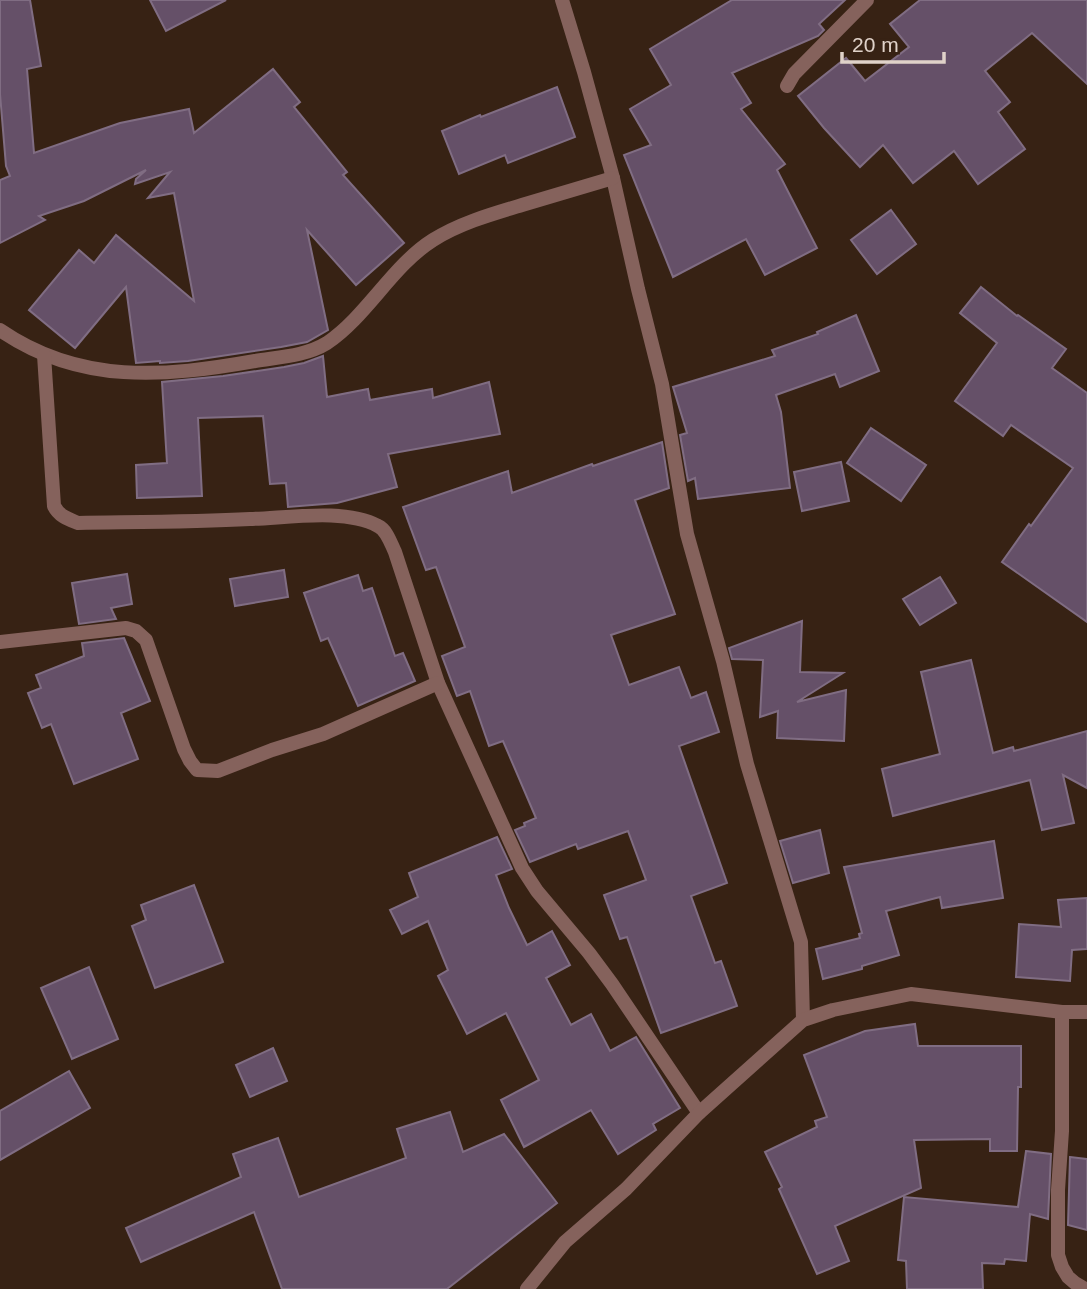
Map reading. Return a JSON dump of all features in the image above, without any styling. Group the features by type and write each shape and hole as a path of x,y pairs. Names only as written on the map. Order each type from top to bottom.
{"street":[{"path":"562,0 613,178 662,384 687,534 723,661 747,764 801,942 803,1020"},
{"path":"787,86 794,74 867,0"},
{"path":"0,330 44,355 80,366 138,373 225,366 305,352 326,343 344,329 412,258 433,240 478,218 613,178"},
{"path":"44,355 54,506 58,512 78,523 251,520 299,516 351,517 381,526 395,552 438,683 522,868 537,891 612,984 699,1113"},
{"path":"0,642 126,628 136,631 146,640 184,749 197,770 218,771 323,734 438,683"},
{"path":"533,1287 565,1242 626,1189 699,1113 803,1020 833,1010 911,994 1062,1012 1087,1012"},
{"path":"1062,1012 1058,1255 1068,1277 1085,1289"}],"building":[{"path":"0,0 30,0 41,66 27,69 34,153 120,123 189,109 194,133 273,69 300,102 294,107 347,172 343,175 404,243 356,285 307,230 328,330 307,342 188,361 136,363 126,287 75,348 29,310 79,250 94,263 116,235 194,301 174,193 148,198 170,172 135,184 136,179 146,170 84,201 39,216 45,220 0,243 0,180 10,176 6,166 0,94"},
{"path":"150,0 226,0 166,31"},
{"path":"732,0 845,0 819,24 824,30 818,36 732,73 751,103 741,109 785,164 777,170 817,248 765,275 746,239 673,277 624,155 651,145 630,109 671,85 650,49"},
{"path":"920,0 1087,0 1087,84 1032,33 985,71 1010,102 998,112 1025,149 978,184 954,151 913,183 883,145 860,167 798,96 846,58 865,81 909,47 890,24"},
{"path":"557,87 575,137 508,163 505,155 459,174 442,131"},
{"path":"891,210 916,244 877,274 851,240"},
{"path":"981,287 1017,316 1066,349 1052,368 1087,393 1087,622 1002,562 1073,468 1011,425 1003,436 955,401 997,343 960,313"},
{"path":"856,315 879,371 840,387 835,374 776,395 781,412 790,488 698,499 695,478 688,481 680,435 687,433 673,387 775,356 772,350 818,334 817,332"},
{"path":"323,356 327,397 368,389 370,400 432,389 433,398 489,382 500,434 388,454 397,487 337,503 288,507 286,483 270,484 263,416 198,418 202,496 137,498 136,465 167,463 162,382 284,367"},
{"path":"871,428 926,465 901,501 847,463"},
{"path":"662,442 669,488 635,500 675,614 611,635 629,685 679,667 691,698 706,692 719,732 679,746 727,883 691,896 715,963 721,961 737,1006 661,1033 627,937 620,939 604,895 646,880 628,831 578,849 576,844 530,862 515,830 536,818 503,741 489,746 470,691 457,696 442,656 465,647 436,567 426,570 403,507 508,471 512,493"},
{"path":"841,462 849,501 802,511 794,472"},
{"path":"284,570 288,597 235,606 230,579"},
{"path":"127,574 132,604 111,608 116,619 79,624 72,583"},
{"path":"358,575 363,591 372,588 395,656 403,653 415,681 358,706 328,638 321,641 304,593"},
{"path":"940,577 956,603 920,625 903,599"},
{"path":"802,621 800,672 843,673 797,702 846,690 844,741 777,738 778,711 760,717 763,660 732,659 729,648"},
{"path":"124,638 150,701 121,713 138,759 74,784 51,724 42,728 28,693 41,688 36,675 84,656 82,643"},
{"path":"971,660 993,753 1013,747 1014,751 1087,731 1087,788 1063,775 1074,823 1042,830 1030,780 893,816 882,769 940,754 921,672"},
{"path":"820,830 829,873 793,883 780,841"},
{"path":"497,837 512,869 496,875 527,945 552,931 570,965 546,978 571,1025 591,1014 610,1051 636,1037 680,1108 653,1124 656,1130 618,1154 591,1110 524,1147 501,1100 539,1080 506,1013 467,1034 438,976 448,970 428,921 402,934 390,910 418,897 409,873"},
{"path":"994,841 1003,898 942,908 940,897 886,911 899,955 862,966 862,969 823,979 816,949 860,938 859,934 862,933 844,867"},
{"path":"194,885 223,962 155,988 132,926 146,920 141,905"},
{"path":"1087,898 1087,949 1072,950 1070,981 1016,977 1019,924 1061,927 1058,900"},
{"path":"89,967 118,1039 72,1059 41,988"},
{"path":"915,1024 918,1046 1021,1046 1017,1151 990,1151 990,1139 914,1140 921,1188 835,1226 849,1261 817,1274 765,1152 817,1127 815,1121 827,1117 804,1055 865,1031"},
{"path":"273,1048 287,1081 250,1097 236,1065"},
{"path":"69,1071 90,1108 0,1160 0,1111"},
{"path":"450,1112 463,1152 504,1134 557,1203 447,1289 282,1289 254,1212 141,1262 126,1228 241,1177 233,1154 278,1138 299,1197 406,1158 397,1129"},
{"path":"1026,1151 1051,1154 1048,1219 1030,1214 1026,1261 1005,1259 1004,1264 982,1263 983,1289 907,1289 906,1261 898,1260 904,1197 1018,1207"},
{"path":"1070,1157 1087,1159 1087,1230 1068,1225"}]}
